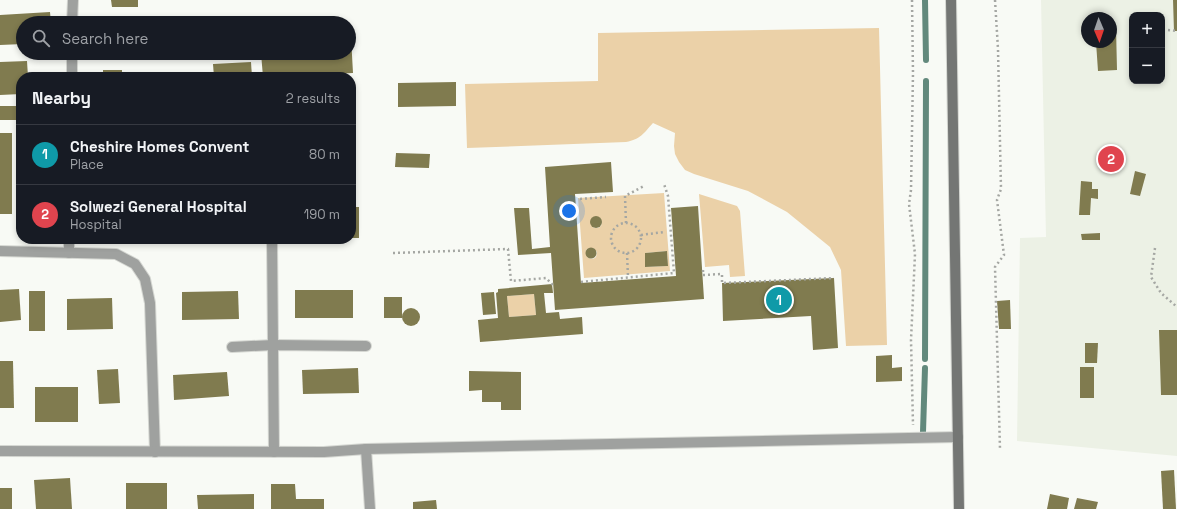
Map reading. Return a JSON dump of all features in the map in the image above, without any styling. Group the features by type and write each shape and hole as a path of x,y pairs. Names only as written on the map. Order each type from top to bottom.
{"main road":[{"path":"951,0 959,509"}],"street":[{"path":"72,16 73,0"},
{"path":"72,60 72,72"},
{"path":"69,244 69,253"},
{"path":"272,244 274,452"},
{"path":"0,251 116,254 135,264 145,279 150,303 155,452"},
{"path":"232,347 273,345 366,346"},
{"path":"0,451 324,452 366,449 958,438"},
{"path":"366,449 370,509"}],"path":[{"path":"912,0 913,73 911,190 909,204 915,254 910,340 913,438"},
{"path":"996,0 1002,189 997,200 1004,255 995,267 1000,449"},
{"path":"1168,30 1177,31"},
{"path":"582,282 674,273 668,196 664,184"},
{"path":"626,223 625,196 644,186"},
{"path":"580,199 606,197"},
{"path":"621,223 626,223 636,226 641,235 639,245 632,252 622,253 614,248 610,238 613,229 621,223"},
{"path":"641,235 664,232"},
{"path":"1155,248 1151,277 1161,293 1177,307"},
{"path":"393,253 508,249 511,281 546,278 553,285"},
{"path":"627,253 628,277"},
{"path":"703,270 703,275 722,274 722,283 834,278"}],"shaded area":[{"path":"1041,0 1177,0 1177,456 1017,441 1020,238 1046,237"},
{"path":"879,28 887,345 846,346 841,270 830,247 787,212 748,191 685,170 675,154 675,133 653,123 638,138 626,142 467,148 465,84 598,81 598,33"},
{"path":"664,193 670,271 584,278 578,198","holes":["595,217 600,218 602,222 601,226 598,228 594,228 591,224 592,219","593,248 597,252 596,257 593,259 588,258 586,250","667,251 668,266 646,267 645,253"]},
{"path":"699,194 737,206 740,211 745,276 730,277 729,265 705,267"},
{"path":"534,294 536,315 509,317 507,296"}],"building":[{"path":"111,0 138,0 138,7 112,7"},
{"path":"1173,0 1177,0 1177,31 1174,31"},
{"path":"50,12 50,16 16,16 16,44 0,45 0,15"},
{"path":"1096,48 1116,48 1117,70 1098,71"},
{"path":"262,60 352,60 353,72 263,72"},
{"path":"27,61 28,72 16,72 16,94 0,95 0,62"},
{"path":"251,62 252,72 214,72 213,64"},
{"path":"103,70 122,70 122,72 103,72"},
{"path":"456,82 456,106 398,107 398,83"},
{"path":"0,106 16,106 16,120 0,120"},
{"path":"0,133 12,133 12,214 0,214"},
{"path":"396,153 430,154 429,168 395,167"},
{"path":"611,162 613,192 575,194 581,283 676,276 671,208 698,206 704,299 555,310 551,253 518,255 514,208 529,208 532,249 550,247 545,167"},
{"path":"1135,171 1146,174 1140,196 1130,194"},
{"path":"1081,181 1092,182 1092,189 1098,189 1098,199 1091,198 1090,215 1079,215"},
{"path":"356,207 359,207 359,238 356,238"},
{"path":"596,216 600,218 602,222 600,226 596,228 592,226 590,222 592,218"},
{"path":"1100,233 1100,240 1082,240 1081,234"},
{"path":"591,247 595,249 597,253 595,257 591,259 587,257 585,253 587,249"},
{"path":"667,251 668,266 645,267 645,253"},
{"path":"834,278 838,348 813,350 811,316 723,321 722,283"},
{"path":"552,284 553,293 544,293 546,313 559,312 560,319 582,317 583,334 480,342 478,320 498,318 496,293 498,292 498,289","holes":["534,294 536,315 509,317 507,296"]},
{"path":"19,289 21,320 0,322 0,290"},
{"path":"295,290 353,290 353,318 295,318"},
{"path":"29,291 45,291 45,331 29,331"},
{"path":"238,291 239,319 182,320 182,292"},
{"path":"494,292 496,314 483,315 481,293"},
{"path":"384,297 402,297 402,318 384,318"},
{"path":"112,298 113,329 67,330 67,299"},
{"path":"1010,300 1011,329 999,329 997,301"},
{"path":"411,308 417,311 420,317 417,323 411,326 405,323 402,317 405,311"},
{"path":"1159,330 1177,330 1177,395 1161,395"},
{"path":"1085,343 1098,343 1097,363 1085,363"},
{"path":"892,355 892,368 902,367 902,381 876,382 876,356"},
{"path":"0,361 13,361 14,408 0,408"},
{"path":"1080,367 1094,367 1094,398 1080,398"},
{"path":"358,368 359,393 303,394 302,370"},
{"path":"118,369 120,403 99,404 97,370"},
{"path":"469,371 521,372 521,410 501,410 501,402 482,402 482,390 469,391"},
{"path":"227,372 229,396 174,400 173,375"},
{"path":"35,387 78,387 78,422 35,422"},
{"path":"1174,470 1176,509 1163,509 1161,471"},
{"path":"70,478 72,509 36,509 34,480"},
{"path":"126,483 167,483 167,509 126,509"},
{"path":"271,484 295,484 296,499 324,499 324,509 271,509"},
{"path":"0,488 12,488 12,509 0,509"},
{"path":"254,494 254,509 198,509 197,495"},
{"path":"1050,494 1069,498 1067,509 1047,509"},
{"path":"1077,498 1098,502 1096,509 1074,509"},
{"path":"436,500 437,509 413,509 413,502"}],"waterway":[{"path":"925,0 926,60"},
{"path":"925,359 926,81"},
{"path":"923,432 925,368"}],"place":[{"name":"Solwezi General Hospital","path":"1111,159"},
{"name":"Cheshire Homes Convent","path":"779,300"}]}
